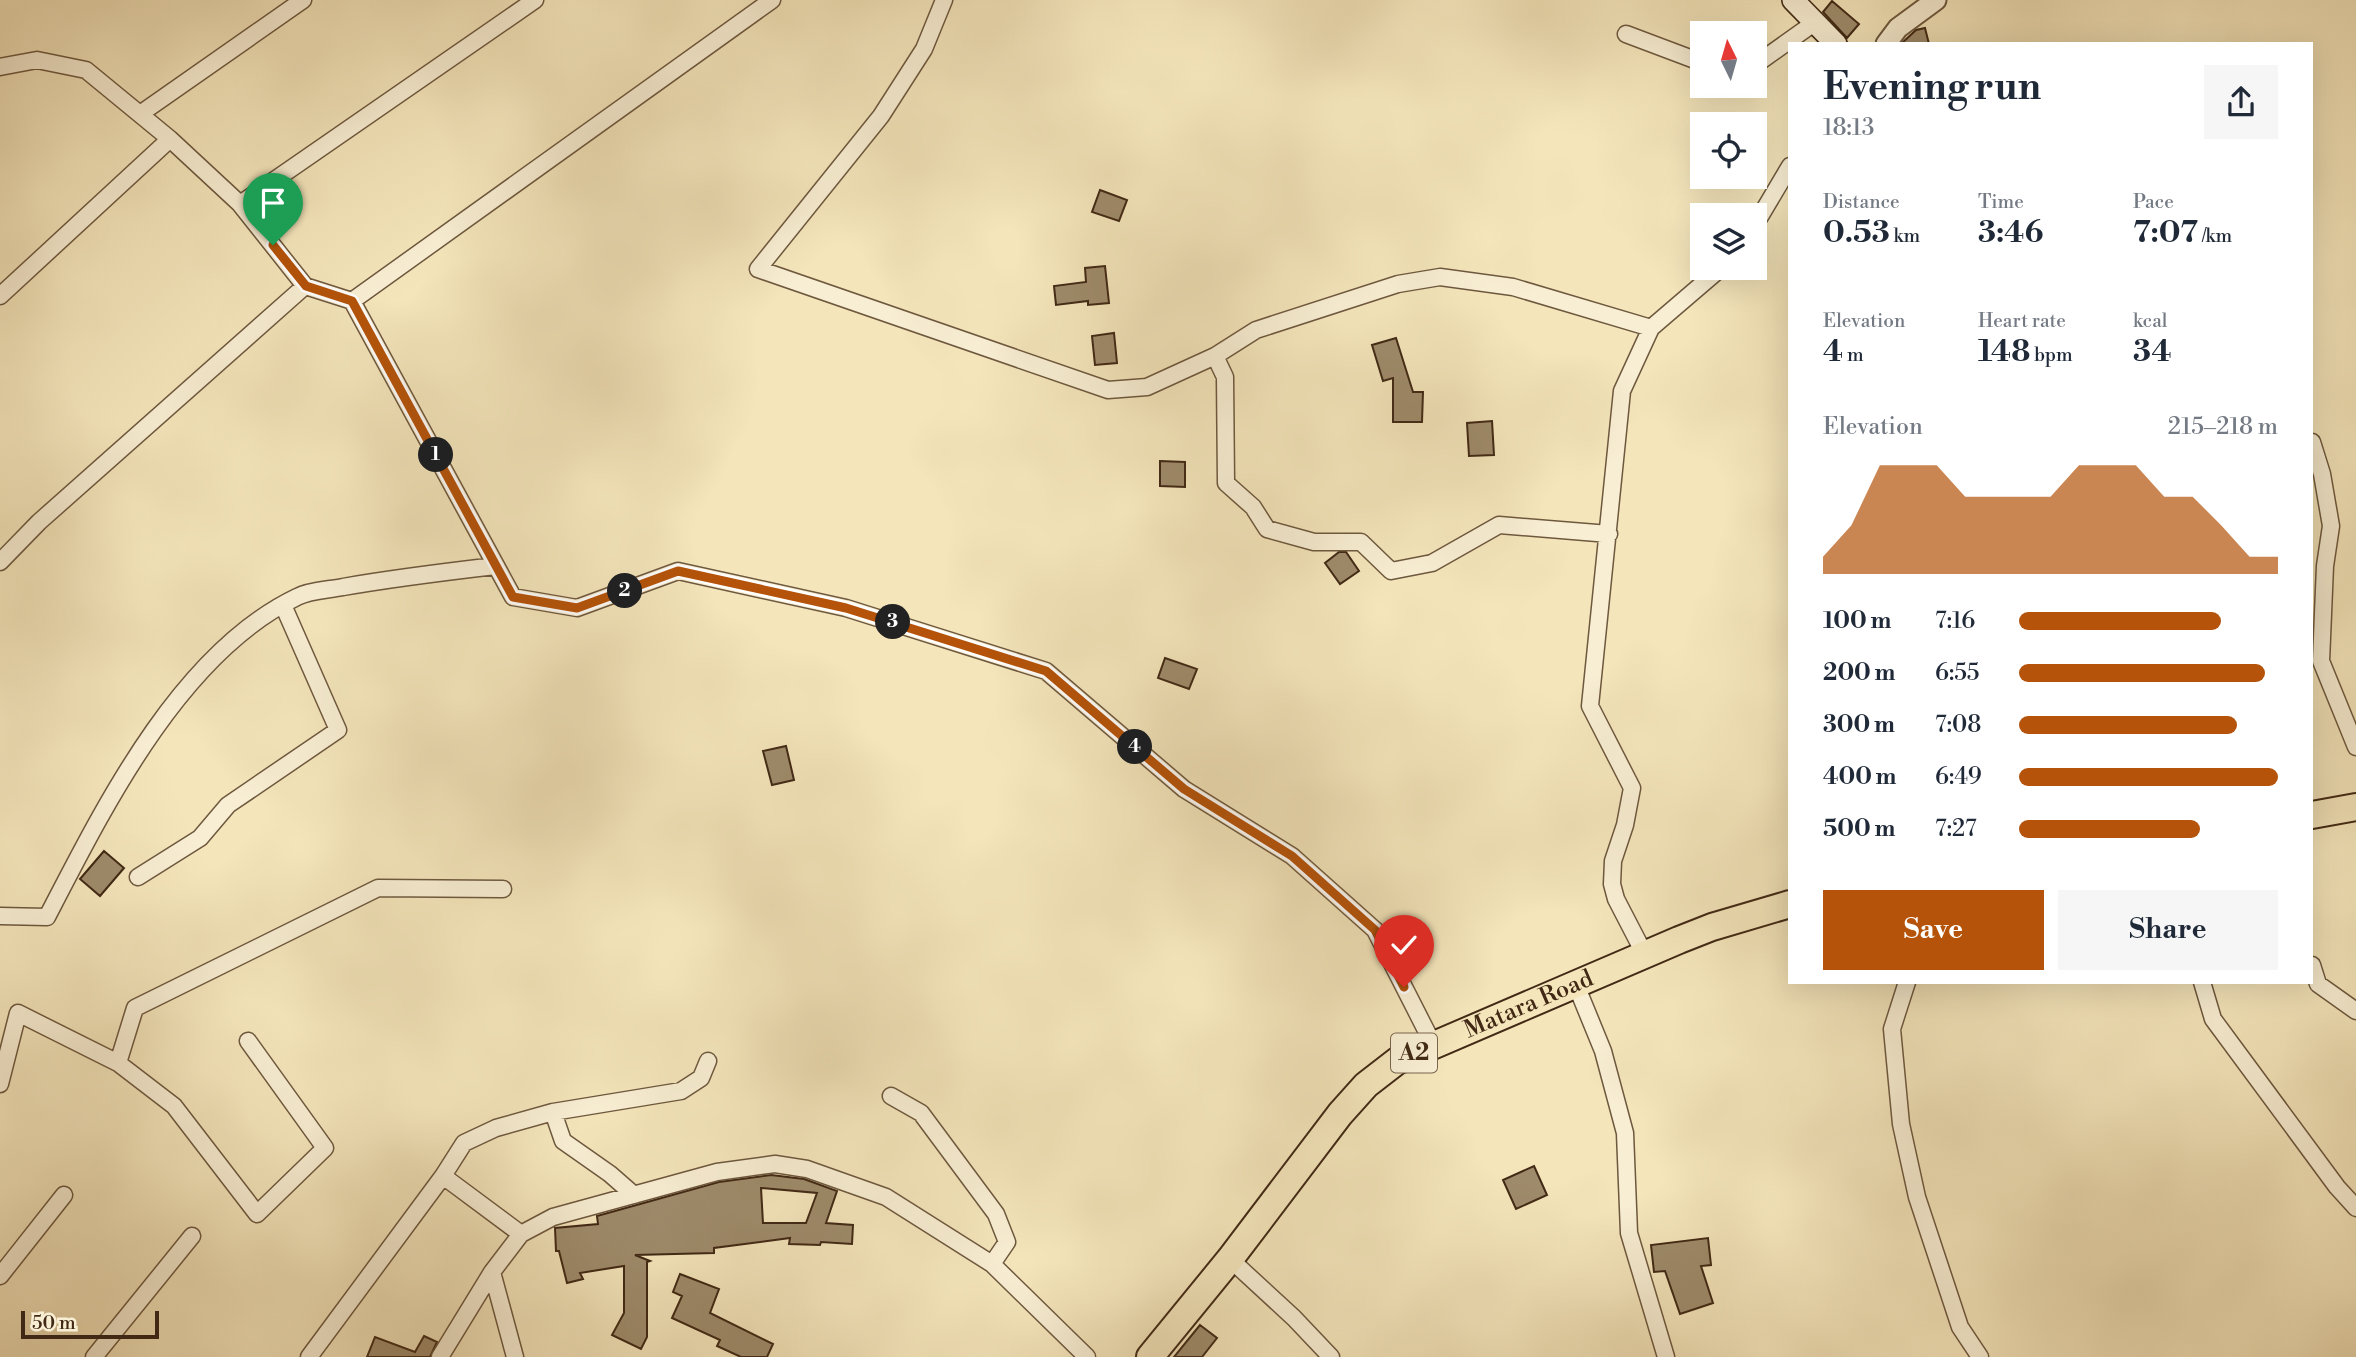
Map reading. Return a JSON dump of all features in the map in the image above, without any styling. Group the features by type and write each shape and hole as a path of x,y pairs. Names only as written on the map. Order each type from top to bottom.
{"highway":[{"path":"2313,815 2356,807"},
{"name":"Matara Road","path":"1150,1357 1230,1259 1332,1124 1366,1085 1397,1061 1712,927 1788,905"}],"main road":[{"path":"1793,0 1834,42"}],"street":[{"path":"140,114 303,0"},
{"path":"240,204 534,0"},
{"path":"352,301 772,0"},
{"path":"944,0 924,49 881,116 758,269 1108,390 1147,387 1215,356 1256,330 1398,284 1440,277 1513,287 1651,328"},
{"path":"1888,42 1898,28 1936,0"},
{"path":"1768,56 1814,23"},
{"path":"1626,34 1690,58"},
{"path":"0,67 37,60 86,70 170,139 240,204 306,286 352,301 513,597 577,608 678,571 846,608 1046,671 1184,789 1292,856 1375,930 1433,1044"},
{"path":"0,296 170,139"},
{"path":"1767,205 1788,169"},
{"path":"1644,955 1616,899 1612,884 1613,862 1628,816 1632,788 1590,705 1622,391 1651,328 1707,280"},
{"path":"0,562 39,522 306,286"},
{"path":"1215,356 1225,377 1226,483 1253,507 1267,529 1314,542 1361,542 1391,571 1432,563 1499,525 1609,534"},
{"path":"2313,445 2322,474 2331,526 2325,566 2321,661 2356,747"},
{"path":"0,916 47,918 104,807 156,727 208,663 251,624 299,595 405,576 495,566"},
{"path":"138,877 200,838 228,805 338,730 283,605"},
{"path":"118,1063 135,1008 378,888 503,889"},
{"path":"2313,968 2318,984 2356,1012"},
{"path":"1906,984 1892,1029 1901,1124 1917,1197 1961,1327 1980,1357"},
{"path":"2204,984 2213,1019 2337,1187 2356,1208"},
{"path":"1576,985 1603,1051 1625,1133 1629,1233 1666,1357"},
{"path":"0,1084 18,1013 118,1063 174,1106 257,1214 325,1147 248,1041"},
{"path":"309,1357 443,1176 464,1143 496,1128 553,1112 681,1091 701,1078 708,1061"},
{"path":"891,1097 921,1113 996,1214 1007,1242 992,1264"},
{"path":"553,1112 563,1141 610,1174 634,1195"},
{"path":"440,1357 492,1272 521,1234 553,1217 717,1172 775,1164 807,1169 886,1197 992,1264 1087,1357"},
{"path":"443,1176 521,1234"},
{"path":"0,1276 64,1195"},
{"path":"94,1357 191,1236"},
{"path":"1230,1259 1294,1318 1331,1357"},
{"path":"492,1272 515,1357"}],"building":[{"path":"1832,1 1859,24 1847,38 1823,12"},
{"path":"1925,28 1928,42 1903,42 1916,30"},
{"path":"1100,190 1127,200 1119,221 1092,212"},
{"path":"1105,266 1109,303 1088,305 1088,301 1056,305 1054,286 1086,282 1085,268"},
{"path":"1114,333 1117,363 1095,365 1092,336"},
{"path":"1396,338 1413,392 1423,392 1422,422 1393,422 1393,378 1383,381 1372,345"},
{"path":"1492,421 1494,455 1469,456 1467,423"},
{"path":"1160,461 1185,462 1185,487 1160,486"},
{"path":"1339,552 1346,552 1359,571 1340,584 1325,563"},
{"path":"1165,658 1197,669 1189,689 1158,678"},
{"path":"786,746 794,780 772,785 763,751"},
{"path":"104,851 124,868 100,896 80,879"},
{"path":"1534,1166 1547,1195 1516,1209 1503,1180"},
{"path":"771,1175 804,1179 837,1191 826,1223 853,1225 852,1244 789,1244 790,1238 714,1248 714,1253 635,1255 650,1261 647,1262 647,1337 641,1349 612,1335 624,1313 624,1266 580,1273 583,1279 567,1283 559,1251 556,1251 555,1228 598,1224 597,1216 719,1182","holes":["761,1188 817,1193 806,1223 763,1223"]},
{"path":"1708,1238 1711,1265 1701,1266 1713,1303 1680,1314 1665,1271 1654,1272 1651,1245"},
{"path":"680,1274 719,1289 710,1313 773,1344 767,1357 741,1357 717,1346 720,1340 672,1318 682,1296 673,1292"},
{"path":"1200,1325 1217,1338 1202,1357 1174,1357"},
{"path":"424,1336 437,1342 430,1357 367,1357 375,1337 415,1352"}],"route":[{"path":"273,245 306,286 352,301 513,597 577,608 678,571 846,608 1046,671 1184,789 1292,856 1375,930 1404,987"}]}
